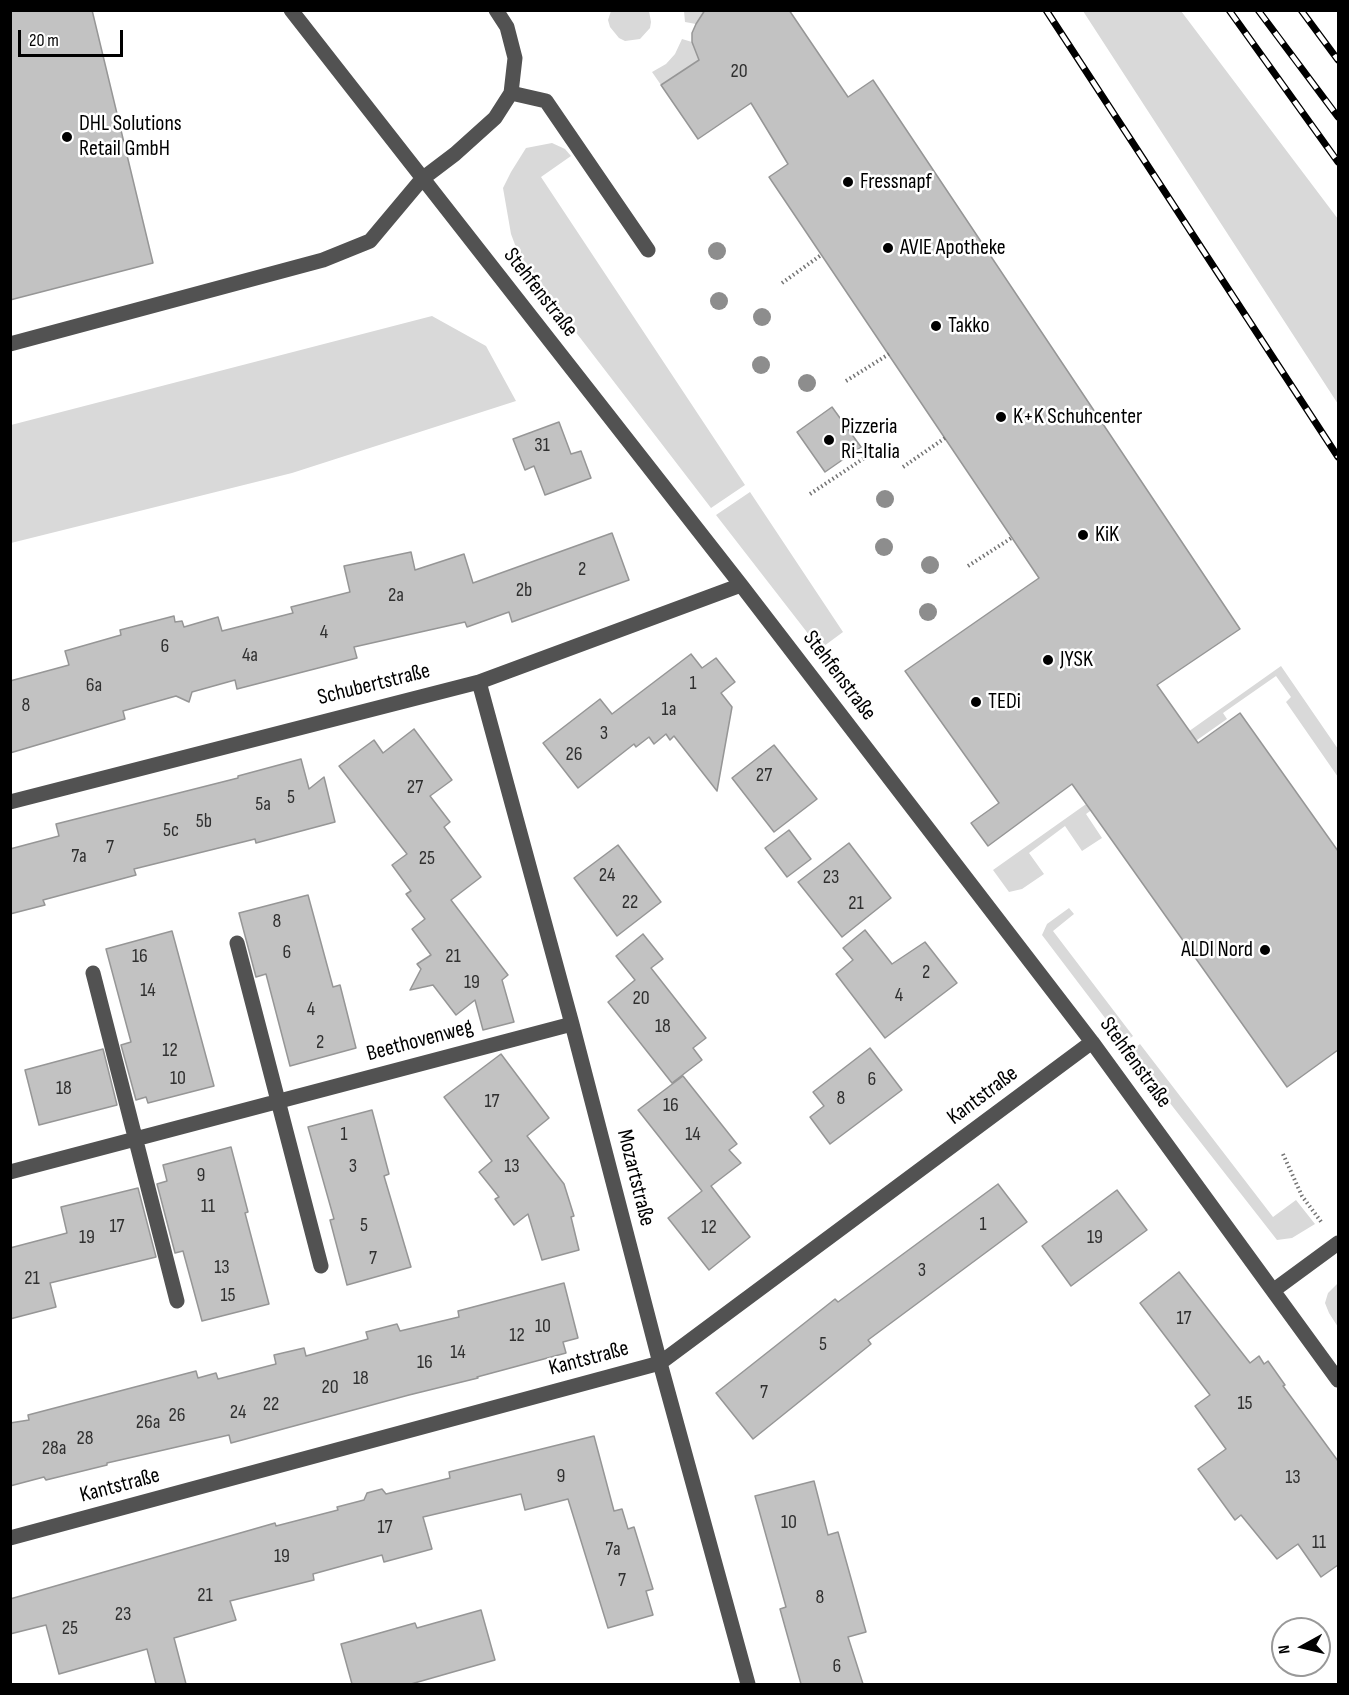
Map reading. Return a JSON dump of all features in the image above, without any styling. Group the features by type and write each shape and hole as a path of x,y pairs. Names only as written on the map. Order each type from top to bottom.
{"street":[{"name":"Stehfenstraße","path":"291,10 741,585 1092,1042 1338,1380"},
{"path":"10,344 323,260 370,241 422,179 455,154 495,118 511,93 515,58 507,27 496,10"},
{"path":"511,93 546,101 648,250"},
{"name":"Schubertstraße","path":"10,802 479,682 741,585"},
{"name":"Mozartstraße","path":"479,682 748,1684"},
{"path":"237,943 321,1266"},
{"path":"93,974 177,1301"},
{"name":"Beethovenweg","path":"10,1172 572,1024"},
{"name":"Kantstraße","path":"10,1538 660,1363 1092,1042"},
{"path":"1274,1290 1338,1243"}],"path":[{"path":"782,283 821,255"},
{"path":"846,381 889,354"},
{"path":"903,466 945,438"},
{"path":"810,494 887,443"},
{"path":"968,566 1013,537"},
{"path":"1283,1154 1302,1196 1338,1243"}],"shaded area":[{"path":"611,11 649,11 650,28 640,39 625,41 619,38 610,27 608,20"},
{"path":"684,11 707,11 696,24 685,22"},
{"path":"1083,11 1181,11 1338,219 1338,404"},
{"path":"682,39 692,42 700,59 661,85 652,72 666,64 675,54"},
{"path":"552,143 565,149 571,156 541,177 745,485 711,508 528,270 517,250 511,234 503,188 526,148"},
{"path":"432,316 486,346 516,401 292,473 11,543 11,425"},
{"path":"750,492 843,632 820,649 716,515"},
{"path":"1281,666 1338,749 1338,777 1286,702 1291,697 1276,676 1223,713 1227,719 1140,780 1138,777 1086,814 1102,838 1082,851 1065,826 1029,853 1044,874 1022,889 1009,892 993,870"},
{"path":"1069,908 1074,914 1053,931 1133,1036 1124,1043 1042,935 1047,924"},
{"path":"1140,1044 1273,1217 1296,1200 1315,1224 1292,1238 1277,1240 1130,1052"},
{"path":"1338,1283 1338,1327 1325,1303 1328,1293"}],"building":[{"name":"DHL Solutions Retail GmbH","path":"10,10 92,10 153,263 10,300"},
{"path":"705,10 789,10 848,97 873,80 1240,629 1157,685 1198,743 1240,713 1338,851 1338,1050 1287,1087 1072,784 988,846 971,823 999,803 905,671 1039,578 769,177 788,164 751,103 698,139 661,85 699,60 692,42 692,33"},
{"name":"Pizzeria Ri-Italia","path":"832,407 861,447 825,472 797,432"},
{"path":"559,422 571,454 581,451 591,478 545,495 534,466 525,470 513,439"},
{"path":"612,533 629,580 512,622 509,612 467,627 465,622 354,647 357,658 237,689 235,680 192,692 189,702 176,696 123,711 125,719 10,753 10,681 69,665 65,651 121,635 120,630 174,616 175,622 182,621 184,627 218,617 222,631 293,613 291,607 350,592 344,566 411,552 415,570 464,554 473,583"},
{"path":"691,654 702,668 716,658 735,682 721,693 732,707 717,791 674,736 670,740 666,734 654,744 649,737 636,747 634,744 578,788 543,743 600,699 612,714"},
{"path":"414,729 452,780 430,796 450,822 444,827 481,877 451,900 508,975 502,980 514,1022 483,1030 475,1000 456,1015 433,985 410,990 421,969 417,964 431,955 412,929 425,919 406,894 411,891 392,865 407,854 339,766 374,740 383,753"},
{"path":"774,745 817,799 774,832 732,778"},
{"path":"301,759 309,789 324,777 335,822 256,843 255,839 134,869 136,875 43,900 45,905 10,914 10,849 59,836 56,824 238,778 238,776"},
{"path":"789,830 811,859 787,877 765,848"},
{"path":"849,843 891,898 842,937 798,882"},
{"path":"618,845 661,902 617,936 574,878"},
{"path":"308,895 333,987 340,985 356,1048 290,1066 266,974 256,977 239,913"},
{"path":"865,930 892,964 925,942 957,983 885,1038 836,974 853,960 843,948"},
{"path":"172,931 214,1086 148,1103 146,1097 136,1100 121,1045 131,1042 106,949"},
{"path":"643,934 663,959 651,968 706,1038 693,1048 702,1060 672,1083 608,1002 635,980 616,956"},
{"path":"870,1048 902,1090 830,1144 810,1117 824,1106 813,1092"},
{"path":"103,1049 117,1105 39,1125 25,1070"},
{"path":"501,1054 549,1118 527,1136 564,1184 574,1216 571,1217 579,1250 542,1260 528,1214 514,1225 495,1199 499,1197 479,1172 492,1161 444,1097"},
{"path":"683,1076 737,1144 729,1150 741,1163 711,1186 750,1237 709,1270 668,1218 702,1191 638,1110"},
{"path":"372,1110 389,1174 384,1176 411,1267 347,1285 330,1220 334,1219 308,1127"},
{"path":"231,1147 248,1212 245,1213 269,1304 202,1321 183,1251 175,1253 157,1184 167,1181 163,1165"},
{"path":"998,1184 1027,1222 868,1340 871,1344 753,1439 716,1393 835,1299 838,1302"},
{"path":"138,1188 156,1257 50,1283 56,1307 10,1319 10,1248 67,1233 61,1207"},
{"path":"1117,1190 1147,1230 1071,1286 1042,1246"},
{"path":"1179,1272 1250,1363 1259,1356 1264,1364 1268,1361 1285,1385 1283,1386 1338,1461 1338,1565 1321,1577 1298,1544 1277,1559 1241,1515 1235,1520 1198,1469 1226,1449 1195,1406 1210,1395 1140,1303"},
{"path":"564,1283 578,1338 563,1342 566,1353 231,1443 229,1435 107,1463 107,1465 46,1480 44,1477 10,1486 10,1423 29,1420 28,1415 196,1371 198,1378 216,1373 218,1379 276,1364 274,1355 304,1348 306,1356 368,1339 366,1332 397,1324 400,1331 459,1317 458,1311"},
{"path":"594,1436 614,1511 622,1509 628,1529 634,1527 653,1589 646,1591 653,1615 608,1628 568,1499 525,1510 521,1494 423,1517 432,1549 384,1562 382,1555 313,1574 314,1580 230,1601 236,1620 174,1638 186,1684 156,1684 147,1649 59,1674 46,1625 10,1634 10,1599 275,1523 276,1526 338,1510 337,1507 364,1500 367,1493 382,1489 386,1494 450,1478 449,1472"},
{"path":"814,1481 828,1535 838,1532 866,1632 848,1637 863,1684 801,1684 780,1609 786,1607 755,1496"},
{"path":"481,1610 495,1660 411,1684 352,1684 341,1644 415,1623 417,1628"}],"railway":[{"path":"1046,10 1338,457"},
{"path":"1229,10 1338,162"},
{"path":"1258,10 1338,117"},
{"path":"1301,10 1338,60"}],"place":[{"name":"DHL Solutions Retail GmbH","path":"67,137"},
{"name":"Fressnapf","path":"848,182"},
{"name":"AVIE Apotheke","path":"888,248"},
{"name":"Takko","path":"936,326"},
{"name":"K+K Schuhcenter","path":"1001,417"},
{"name":"Pizzeria Ri-Italia","path":"829,440"},
{"name":"KiK","path":"1083,535"},
{"name":"JYSK","path":"1048,660"},
{"name":"TEDi","path":"976,702"},
{"name":"ALDI Nord","path":"1265,950"}]}
